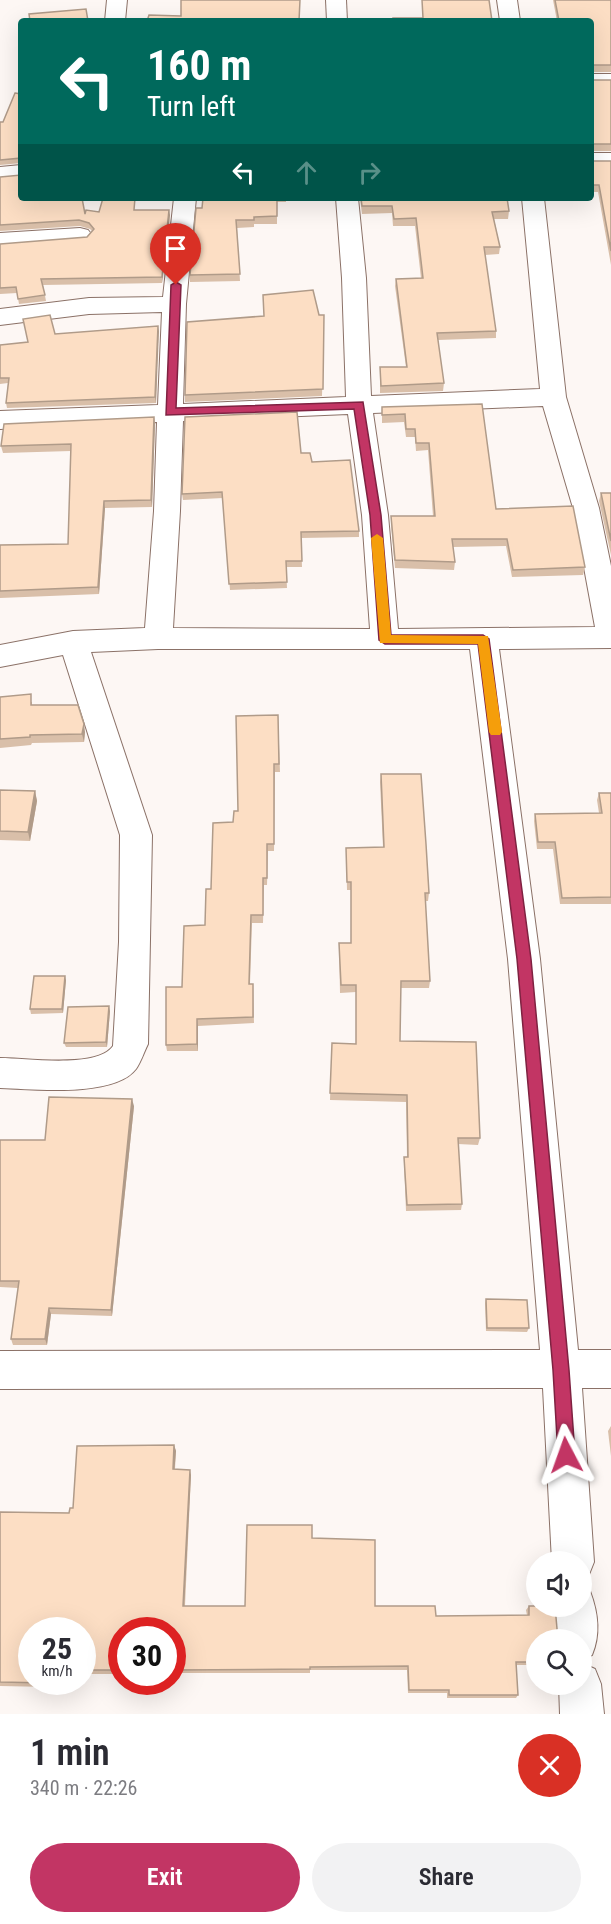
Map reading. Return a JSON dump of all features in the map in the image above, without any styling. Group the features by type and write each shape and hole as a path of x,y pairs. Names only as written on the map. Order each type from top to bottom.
{"street":[{"path":"115,18 117,0"},
{"path":"336,0 337,18"},
{"path":"507,0 510,18"},
{"path":"594,80 611,80"},
{"path":"594,160 611,160"},
{"path":"0,174 18,172"},
{"path":"158,638 167,511 174,304 185,201"},
{"path":"347,201 354,278 359,405 375,515 385,640"},
{"path":"0,656 74,642 158,638 385,640 611,637 586,508 553,397 533,201"},
{"path":"0,240 80,235"},
{"path":"0,316 89,306 174,304"},
{"path":"0,420 553,397"},
{"path":"483,639 524,959 561,1370 572,1551"},
{"path":"0,1073 88,1074 107,1070 124,1060 131,1044 136,835 74,642"},
{"path":"0,1370 611,1369"},
{"path":"581,1695 582,1714"}],"building":[{"path":"181,0 300,0 299,18 148,18 149,15 181,16"},
{"path":"422,0 489,0 492,18 423,18"},
{"path":"555,0 611,0 611,65 594,65 594,18 558,18"},
{"path":"86,9 88,18 30,18 29,14"},
{"path":"594,80 611,80 611,144 594,144"},
{"path":"15,93 18,94 18,158 0,160 0,122 3,122"},
{"path":"594,161 611,161 611,251 599,185 594,185"},
{"path":"18,175 18,201 83,201 85,214 86,210 99,212 102,201 135,201 134,210 169,210 162,277 41,279 45,295 18,299 16,287 0,288 0,244 87,237 94,229 89,223 79,220 0,225 0,177"},
{"path":"203,201 277,201 277,216 236,220 240,274 190,275 196,208 202,208"},
{"path":"361,201 507,201 509,211 492,212 500,247 484,247 496,331 437,333 444,383 381,386 380,367 407,367 396,279 423,278 416,218 394,219 392,206 362,206"},
{"path":"313,290 319,315 324,315 323,389 185,395 187,322 264,316 263,295"},
{"path":"50,315 55,334 158,326 155,397 6,403 9,378 0,378 0,345 28,342 23,319"},
{"path":"482,404 496,509 573,506 585,567 513,570 507,539 452,539 455,562 395,560 391,516 435,516 429,443 416,443 415,429 406,429 405,414 382,415 382,407"},
{"path":"297,412 301,453 310,453 312,462 350,460 359,531 301,532 302,561 286,561 287,582 229,584 222,492 182,494 185,417"},
{"path":"154,417 151,500 104,501 98,587 0,591 0,545 68,544 71,444 1,446 4,424"},
{"path":"601,493 611,493 611,541"},
{"path":"31,694 31,705 78,705 84,724 82,734 30,735 30,737 0,739 0,697"},
{"path":"278,715 279,764 274,764 274,844 267,844 267,878 263,878 263,915 251,915 249,984 253,984 253,1017 197,1019 197,1044 166,1045 166,987 182,987 184,926 205,925 206,889 211,889 213,823 233,822 234,811 238,811 236,716"},
{"path":"381,774 421,774 426,844 429,893 425,893 430,981 401,981 400,1041 476,1042 480,1138 458,1138 462,1204 407,1205 404,1157 408,1157 407,1095 330,1093 332,1043 356,1044 356,985 341,985 339,943 351,943 351,882 347,882 346,848 384,847"},
{"path":"0,790 35,791 28,832 0,831"},
{"path":"599,793 611,793 611,897 562,898 555,842 538,842 535,814 602,813"},
{"path":"34,976 65,976 62,1009 30,1009"},
{"path":"109,1006 106,1042 64,1043 68,1007"},
{"path":"49,1097 132,1099 111,1310 49,1308 45,1339 11,1339 19,1281 0,1281 0,1140 45,1140"},
{"path":"486,1299 527,1300 529,1328 487,1328"},
{"path":"174,1445 173,1469 190,1470 183,1606 245,1606 247,1525 312,1525 312,1538 375,1540 375,1606 435,1606 436,1616 556,1617 557,1629 526,1629 526,1662 516,1662 518,1695 449,1695 449,1690 409,1690 408,1666 186,1670 186,1617 108,1617 108,1670 96,1670 96,1617 18,1617 18,1682 0,1682 0,1512 69,1513 70,1508 73,1508 77,1446"}],"slow traffic":[{"path":"377,538 385,640 483,639 495,732"}],"route":[{"path":"176,285 170,412 359,405 375,515 385,640 483,639 524,959 561,1370 566,1455"}]}
